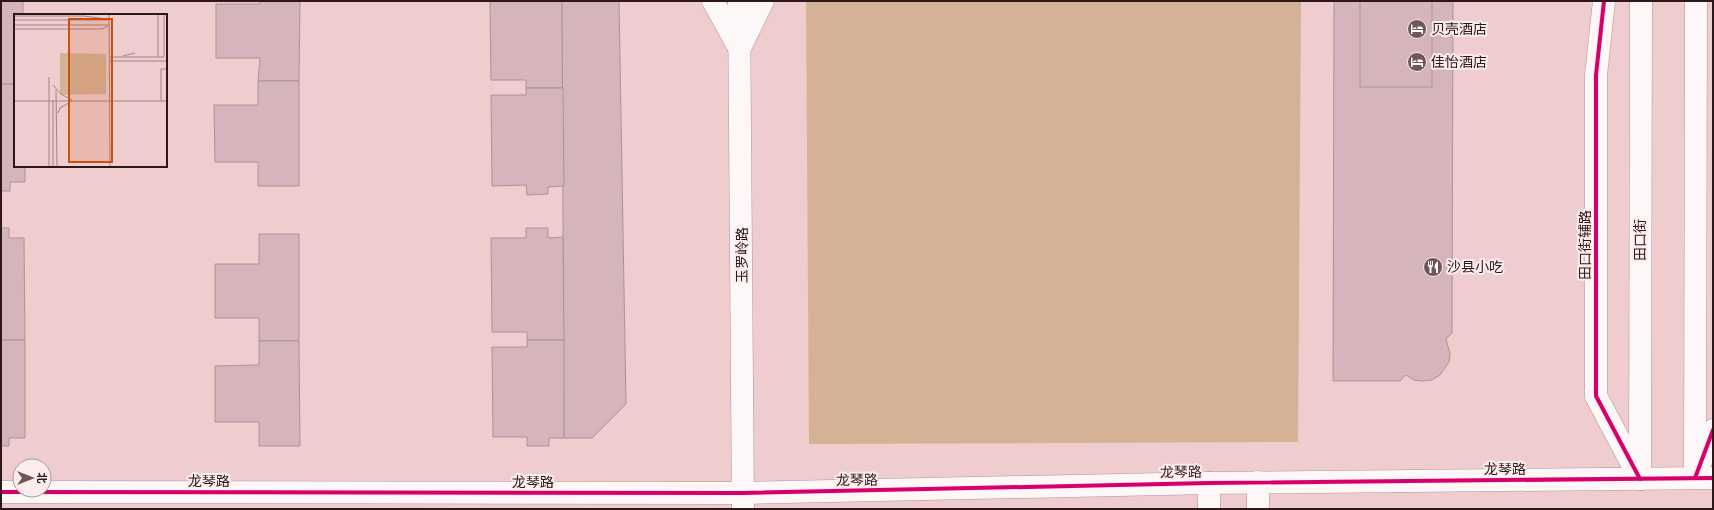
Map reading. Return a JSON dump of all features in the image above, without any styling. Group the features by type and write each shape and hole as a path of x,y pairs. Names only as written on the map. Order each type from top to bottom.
{"street":[{"path":"713,1 740,49"},
{"name":"玉罗岭路","path":"740,1 743,501"},
{"path":"740,49 763,1"},
{"name":"田口街辅路","path":"1604,1 1596,75 1596,396 1640,479"},
{"name":"田口街","path":"1640,479 1641,1"},
{"path":"1696,1 1704,478"},
{"path":"1704,478 1713,430"},
{"name":"龙琴路","path":"1,492 743,501 1209,483 1704,478"},
{"path":"1258,482 1258,509"},
{"path":"1209,483 1209,509"}],"shaded area":[{"path":"806,1 1301,1 1298,442 809,444"}],"building":[{"path":"1,1 23,1 23,14 14,14 14,84 1,84"},
{"path":"260,1 300,1 299,81 258,81 260,58 216,58 216,4 260,4"},
{"path":"490,1 562,1 563,88 526,88 526,80 491,80"},
{"path":"562,1 619,1 626,404 592,438 564,438"},
{"path":"1334,1 1453,1 1452,333 1446,339 1450,354 1449,362 1440,375 1432,380 1414,380 1406,375 1400,381 1333,381"},
{"path":"1360,1 1432,1 1432,87 1360,87"},
{"path":"258,81 299,81 299,186 258,186 258,162 215,162 214,105 258,105"},
{"path":"1,84 14,84 14,167 25,167 25,182 10,182 10,191 1,191"},
{"path":"526,88 563,88 564,186 548,187 548,194 527,195 526,185 492,186 491,95 526,95"},
{"path":"1,228 9,228 9,238 24,238 25,340 1,340"},
{"path":"526,228 548,228 548,238 563,237 564,340 527,340 527,332 492,332 491,238 526,238"},
{"path":"259,234 299,234 299,341 259,341 259,318 215,318 215,264 259,264"},
{"path":"1,340 25,340 25,438 9,438 9,446 1,446"},
{"path":"527,340 564,340 564,438 549,438 549,446 527,446 527,437 493,437 492,347 527,347"},
{"path":"259,341 299,341 300,446 259,446 259,422 215,422 215,366 259,365"}],"cycle path":[{"path":"1604,1 1596,75 1596,396 1640,479"},
{"path":"1695,478 1713,430"},
{"path":"1,492 743,493 1209,483 1713,478"}],"place":[{"name":"贝壳酒店","path":"1417,29"},
{"name":"佳怡酒店","path":"1417,62"},
{"name":"沙县小吃","path":"1433,267"}]}
